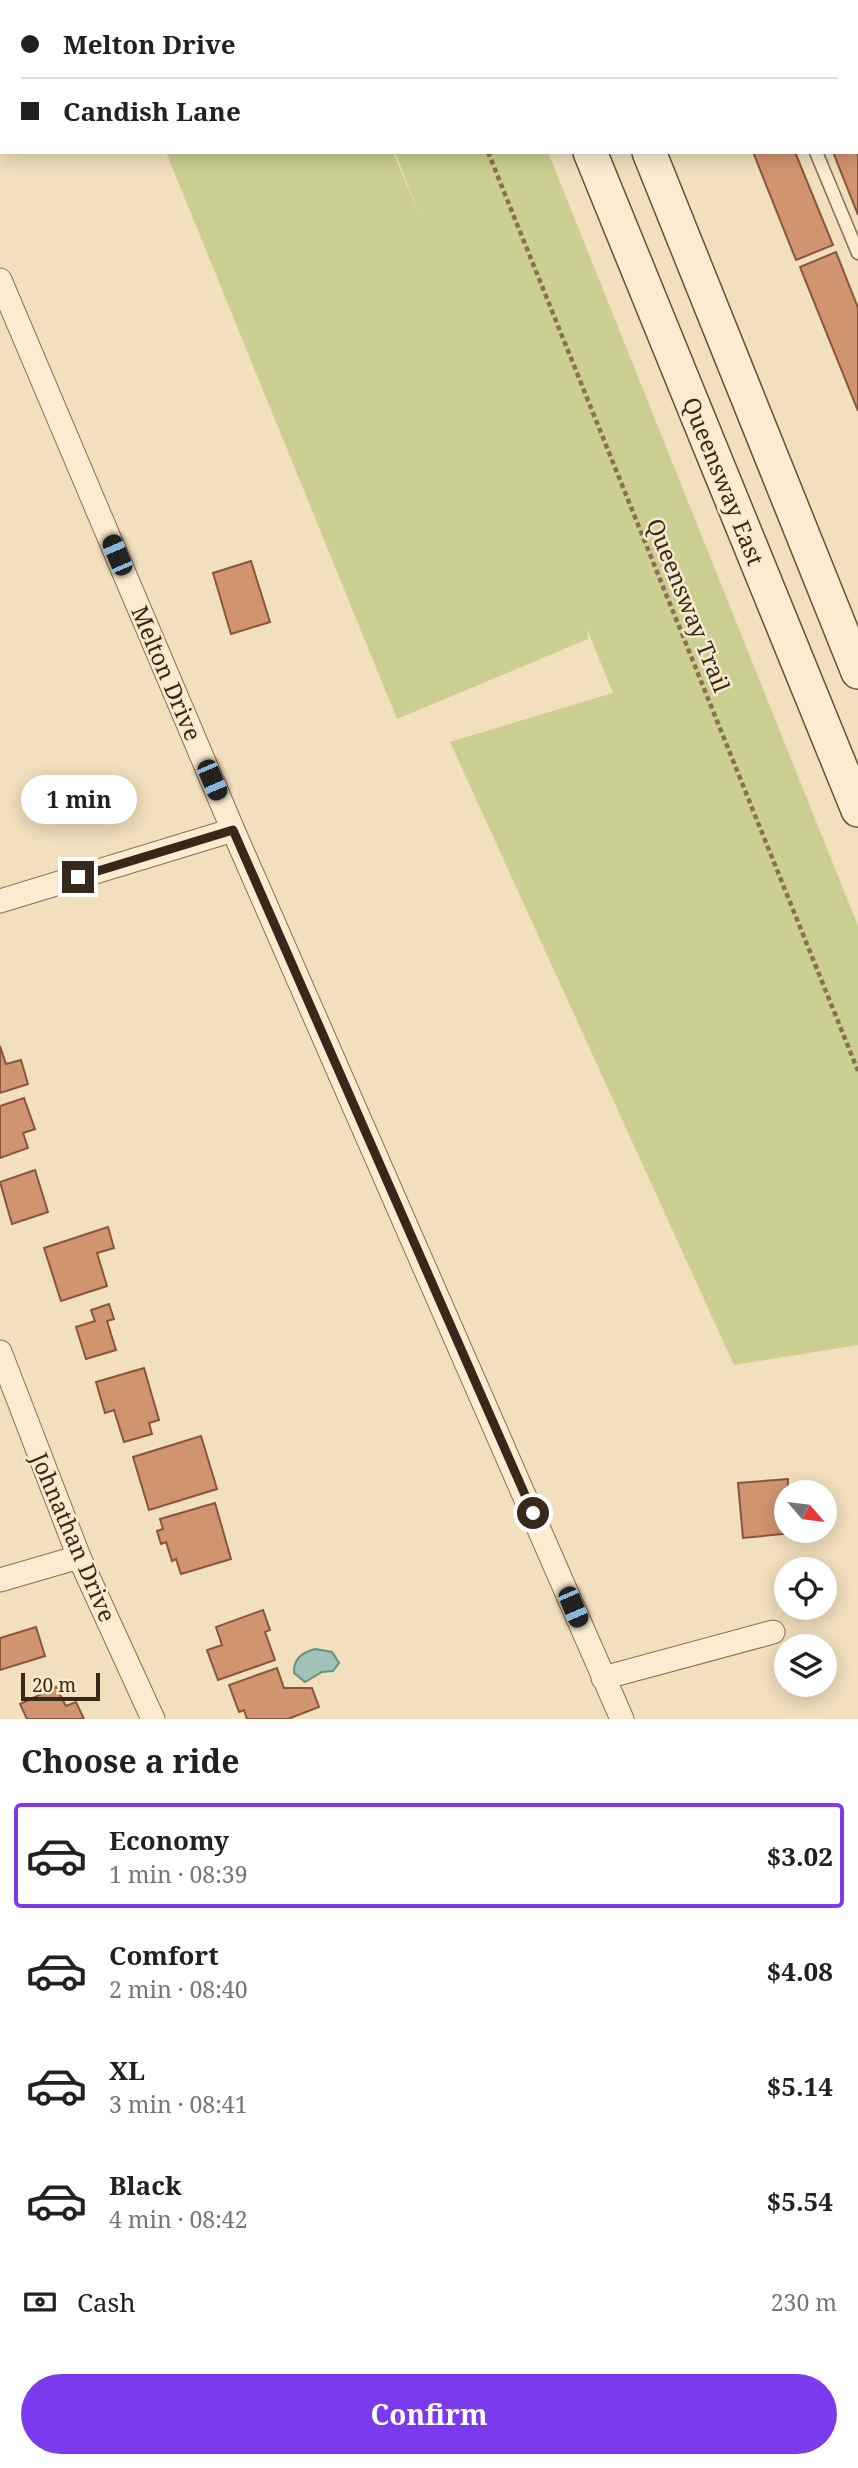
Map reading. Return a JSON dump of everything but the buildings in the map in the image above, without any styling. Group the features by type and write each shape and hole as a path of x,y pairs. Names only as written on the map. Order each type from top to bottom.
{"main road":[{"name":"Queensway East","path":"591,154 858,810"},
{"path":"650,154 858,672"}],"street":[{"name":"Melton Drive","path":"0,280 233,830 622,1719"},
{"path":"0,901 233,830"},
{"name":"Johnathan Drive","path":"0,1352 79,1557 153,1719"},
{"path":"0,1580 79,1557"},
{"path":"603,1678 773,1632"}],"lane":[{"path":"817,154 858,253"}],"path":[{"name":"Queensway Trail","path":"489,154 858,1071"}],"green space":[{"path":"167,154 394,154 420,216 396,154 549,154 858,926 858,1345 734,1365 450,742 613,693 587,629 588,639 397,719"}],"water":[{"path":"315,1649 332,1652 339,1663 333,1671 322,1672 305,1682 294,1673 295,1664 303,1654"}],"route":[{"path":"78,877 233,830 533,1513"}]}
